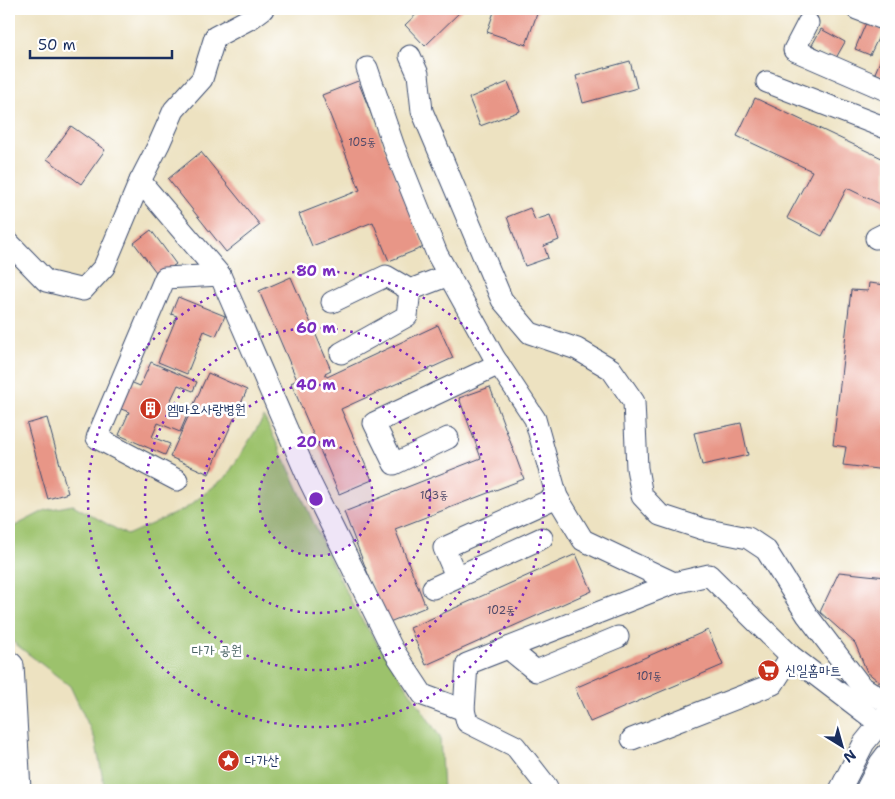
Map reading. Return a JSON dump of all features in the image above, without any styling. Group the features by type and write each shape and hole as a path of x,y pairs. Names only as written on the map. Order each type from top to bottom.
{"street":[{"path":"9,243 46,281 83,290 104,267 140,181 174,110 202,79 215,37 264,9"},
{"path":"857,9 886,20"},
{"path":"808,23 794,50 886,90"},
{"path":"410,56 418,74 422,111 502,300 530,333 577,349 610,369 634,402 637,468 642,496 660,515 703,529 748,538 766,550 808,615 861,686 886,702"},
{"path":"367,68 394,147 438,254 499,364 535,419 557,497 583,540 674,583"},
{"path":"767,82 886,128"},
{"path":"140,181 220,275 309,480 392,648 423,695 464,710"},
{"path":"176,480 97,438 165,278 220,275"},
{"path":"410,290 449,275"},
{"path":"332,302 386,276 410,290"},
{"path":"341,353 407,316 410,290"},
{"path":"448,438 394,464 374,423 499,364"},
{"path":"456,576 444,548 557,497"},
{"path":"434,588 456,576 542,538"},
{"path":"547,790 547,787 515,746 467,722 464,710 466,664 674,583 709,575 791,656 883,720 864,743 840,790"},
{"path":"508,648 536,671 618,637"},
{"path":"632,739 773,684 791,656"},
{"path":"9,661 12,664 20,790"},
{"path":"866,790 886,755"}],"green space":[{"name":"다가 공원","path":"264,417 356,611 440,737 443,790 105,790 95,739 70,686 9,639 9,529 46,510 73,505 127,535 185,509 227,476"}],"building":[{"path":"422,9 463,9 425,46 405,25"},
{"path":"495,9 532,9 538,11 526,45 487,32"},
{"path":"866,23 882,30 870,55 855,49"},
{"path":"821,29 845,42 836,58 812,45"},
{"path":"886,47 886,78 875,73"},
{"path":"630,61 637,88 583,103 576,76"},
{"path":"358,81 424,247 389,261 373,222 312,246 299,214 360,190 322,95"},
{"path":"508,82 520,111 480,126 469,98"},
{"path":"755,98 886,160 886,207 847,188 822,236 787,218 812,171 737,136"},
{"path":"71,126 105,150 81,184 47,159"},
{"path":"201,152 260,225 226,252 168,179"},
{"path":"530,208 535,220 550,215 559,240 544,246 548,258 525,266 507,217"},
{"path":"151,230 176,264 159,276 134,243"},
{"path":"291,277 331,370 325,373 327,377 438,325 453,358 341,409 372,480 339,494 291,383 297,380 259,291"},
{"path":"869,283 886,285 886,470 843,465 846,447 833,445 851,290 868,291"},
{"path":"178,297 225,316 216,336 204,331 187,374 158,362 177,316 171,314"},
{"name":"엠마오사랑병원","path":"151,362 197,382 193,391 178,385 169,404 188,413 180,432 158,423 152,437 170,444 165,455 119,435 129,412 116,407 128,381 140,386"},
{"path":"208,373 247,390 209,474 170,457"},
{"path":"490,387 524,479 395,529 426,607 387,623 344,512 481,458 459,398"},
{"path":"47,418 68,493 48,499 27,424"},
{"path":"741,423 748,455 702,465 694,433"},
{"path":"576,554 592,591 426,665 410,628"},
{"path":"839,572 886,577 886,675 882,684 867,672 855,643 820,612"},
{"path":"708,630 723,665 590,722 575,688"}],"place":[{"name":"엠마오사랑병원","path":"151,409"},
{"name":"신일홈마트","path":"769,670"},
{"name":"다가산","path":"229,760"}]}
